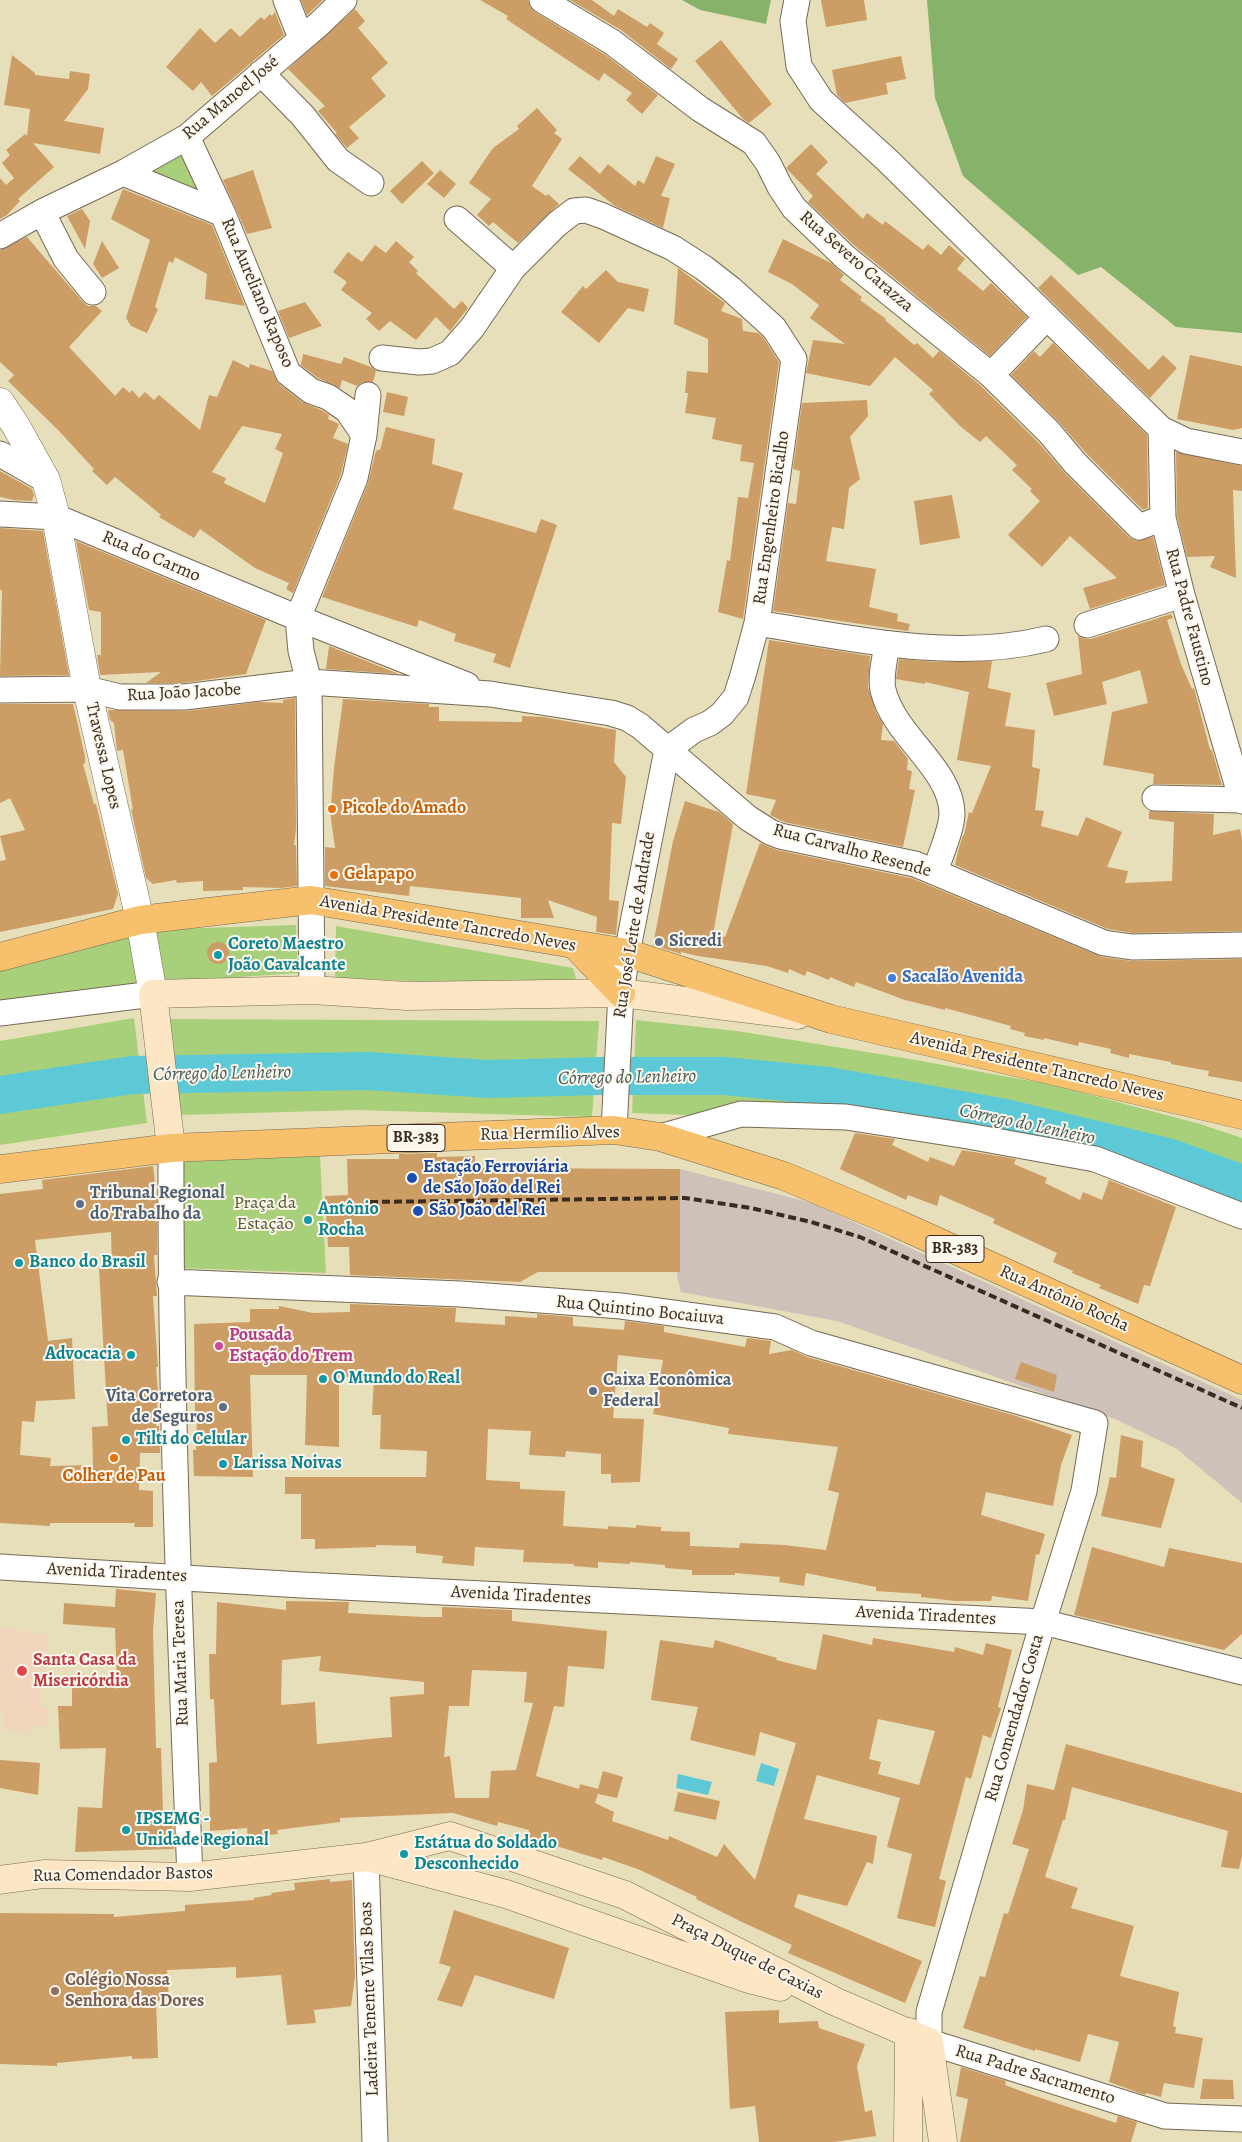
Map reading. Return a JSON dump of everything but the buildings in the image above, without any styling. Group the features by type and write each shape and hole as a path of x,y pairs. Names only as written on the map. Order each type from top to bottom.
{"highway":[{"name":"Avenida Presidente Tancredo Neves","path":"0,957 140,920 311,900 576,946 627,953 831,1020 1242,1115"},
{"path":"576,946 620,997"},
{"name":"Rua Hermílio Alves","path":"171,1148 614,1130 660,1138"},
{"name":"Rua Antônio Rocha","path":"660,1138 784,1176 818,1190 896,1223 1242,1380"},
{"name":"BR-383","path":"0,1169 171,1148"}],"main road":[{"name":"Avenida Presidente Tancredo Neves","path":"154,1002 312,990 407,996 620,997 831,1020"},
{"path":"154,1002 171,1148"},
{"name":"Praça Duque de Caxias","path":"366,1857 450,1836 625,1895 834,2001"},
{"name":"Rua Comendador Bastos","path":"0,1880 44,1874 190,1878 366,1857"},
{"name":"Praça Duque de Caxias","path":"366,1857 506,1894 749,1979 834,2001"},
{"name":"Rua Padre Sacramento","path":"834,2001 919,2037"},
{"path":"908,2142 919,2037"},
{"path":"919,2037 942,2142"}],"street":[{"path":"286,0 301,38"},
{"name":"Rua Manoel José","path":"0,236 42,212 123,173 187,137 344,0"},
{"name":"Rua Severo Carazza","path":"542,0 612,42 700,109 754,143 794,208 845,257 991,375 1049,432 1075,463 1139,527 1163,518"},
{"path":"796,0 793,21 799,66 821,100 886,159 1162,429 1186,442 1242,452"},
{"path":"261,73 303,116 338,160 371,183"},
{"name":"Rua Aureliano Raposo","path":"187,137 223,214 288,373 311,391 328,397 347,410 364,435"},
{"path":"123,173 223,214"},
{"name":"Rua Engenheiro Bicalho","path":"512,268 557,224 574,211 586,210 672,248 704,268 731,289 774,328 794,359 757,623 736,697 728,708 715,720 694,730 667,750"},
{"path":"42,212 66,259 93,292"},
{"path":"382,358 426,362 450,353 464,338 512,268 457,219"},
{"path":"991,375 1047,317"},
{"path":"312,990 309,682 301,651 298,618 354,478 364,435 368,395"},
{"name":"Travessa Lopes","path":"0,402 16,426 46,480 56,517 87,689 140,920 154,1002"},
{"name":"Rua Padre Faustino","path":"1162,429 1163,518 1182,595 1242,801"},
{"path":"0,454 46,480"},
{"name":"Rua do Carmo","path":"0,514 56,517 298,618 490,694"},
{"path":"1087,625 1182,595"},
{"path":"757,623 887,644 971,648 1008,646 1046,639"},
{"path":"887,644 882,682 888,706 897,722 945,785 951,805 951,822 935,872"},
{"name":"Rua João Jacobe","path":"0,690 87,689 120,697 184,697 309,682 490,694"},
{"name":"Rua Carvalho Resende","path":"490,694 622,716 640,726 748,818 775,834 894,859 935,872 1104,943 1132,947 1242,945"},
{"name":"Rua José Leite de Andrade","path":"614,1130 620,997 667,750"},
{"path":"1155,798 1242,801"},
{"name":"Avenida Presidente Tancredo Neves","path":"0,1013 154,1002"},
{"name":"Rua Hermílio Alves","path":"660,1138 740,1114 846,1117 968,1136 1095,1159 1242,1216"},
{"name":"Rua Maria Teresa","path":"171,1148 170,1282 178,1576 190,1878"},
{"name":"Rua Quintino Bocaiuva","path":"170,1282 460,1294 621,1306 775,1328 811,1343 1095,1423"},
{"name":"Rua Comendador Costa","path":"919,2037 929,2012 1043,1622 1084,1490 1095,1423"},
{"name":"Avenida Tiradentes","path":"0,1567 178,1576 302,1585 1043,1622 1242,1672"},
{"name":"Ladeira Tenente Vilas Boas","path":"366,1857 375,2142"},
{"name":"Rua Padre Sacramento","path":"919,2037 1166,2116 1242,2118"}],"shaded area":[{"path":"680,1169 812,1203 1242,1400 1242,1503 1177,1449 1115,1419 837,1321 681,1292 677,1276"},
{"name":"Santa Casa da Misericórdia","path":"0,1627 47,1635 41,1706 48,1707 47,1727 30,1725 29,1734 2,1730 3,1710 0,1709"}],"green space":[{"path":"682,0 771,0 766,24 700,10"},
{"path":"927,0 1242,0 1242,333 1176,327 1101,267 1078,275 963,176 935,98"},
{"path":"186,143 211,207 140,173"},
{"path":"296,925 298,973 153,983 142,930"},
{"path":"336,926 573,968 576,978 569,987 335,978"},
{"path":"133,932 143,986 0,1003 0,967"},
{"path":"134,1018 147,1123 0,1145 0,1041"},
{"path":"165,1019 599,1021 592,1117 357,1110 180,1115"},
{"path":"636,1020 737,1031 910,1059 1053,1085 1200,1124 1242,1138 1242,1211 989,1135 712,1116 632,1113"},
{"name":"Praça da Estação","path":"320,1156 326,1273 179,1268 177,1158"}],"water":[{"path":"761,1763 779,1769 774,1786 756,1781"},
{"path":"678,1774 712,1782 708,1795 676,1788"}],"waterway":[{"name":"Córrego do Lenheiro","path":"0,1095 132,1075 368,1071 488,1079 600,1076 725,1076 828,1086 1005,1118 1171,1158 1242,1184"}],"railway":[{"path":"370,1202 685,1198 751,1208 811,1222 860,1237 1242,1408"}],"place":[{"name":"Picole do Amado","path":"332,809"},
{"name":"Gelapapo","path":"334,875"},
{"name":"Sicredi","path":"659,942"},
{"name":"Coreto Maestro João Cavalcante","path":"218,955"},
{"name":"Sacalão Avenida","path":"892,978"},
{"name":"Estação Ferroviária de São João del Rei","path":"412,1178"},
{"name":"Tribunal Regional do Trabalho da","path":"80,1204"},
{"name":"São João del Rei","path":"418,1211"},
{"name":"Antônio Rocha","path":"308,1220"},
{"name":"Banco do Brasil","path":"19,1263"},
{"name":"Pousada Estação do Trem","path":"219,1346"},
{"name":"Advocacia","path":"131,1355"},
{"name":"O Mundo do Real","path":"323,1379"},
{"name":"Caixa Econômica Federal","path":"593,1391"},
{"name":"Vita Corretora de Seguros","path":"223,1407"},
{"name":"Tilti do Celular","path":"126,1440"},
{"name":"Colher de Pau","path":"114,1458"},
{"name":"Larissa Noivas","path":"223,1464"},
{"name":"Santa Casa da Misericórdia","path":"22,1671"},
{"name":"IPSEMG - Unidade Regional","path":"126,1830"},
{"name":"Estátua do Soldado Desconhecido","path":"404,1854"},
{"name":"Colégio Nossa Senhora das Dores","path":"55,1991"}]}
